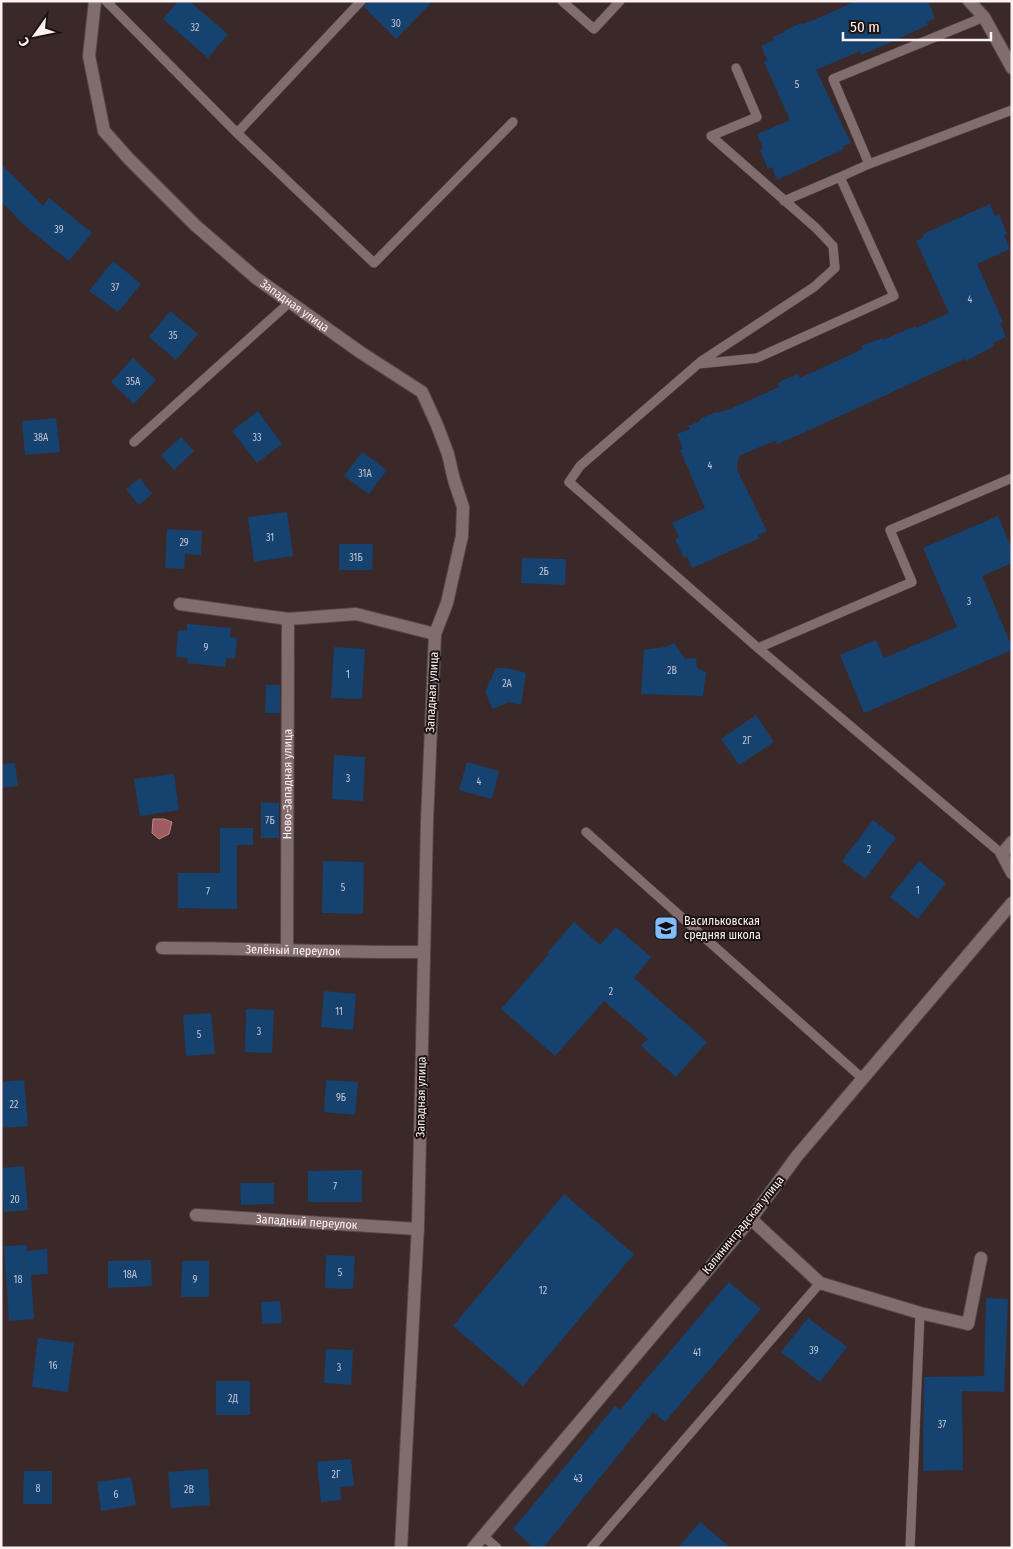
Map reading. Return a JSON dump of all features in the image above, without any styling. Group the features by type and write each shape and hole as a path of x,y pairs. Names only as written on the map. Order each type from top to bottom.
{"street":[{"name":"Западная улица","path":"95,1 89,56 104,131 129,160 195,225 256,278 360,352 422,392 448,454 462,507 462,536 447,603 435,634 426,822 418,1229 401,1548"},
{"path":"969,1 984,17 1012,68"},
{"path":"180,604 288,619 356,614 435,634"},
{"name":"Ново-Западная улица","path":"287,949 288,619"},
{"path":"1012,842 1002,854 1012,873"},
{"name":"Калининградская улица","path":"473,1548 482,1535 751,1219 797,1156 862,1078 1012,903"},
{"name":"Зелёный переулок","path":"162,948 424,952"},
{"name":"Западный переулок","path":"196,1215 418,1229"},
{"path":"751,1219 820,1283 920,1313 968,1324 981,1258"}],"lane":[{"path":"106,1 237,133 374,263 513,122"},
{"path":"237,133 360,1"},
{"path":"562,1 594,29 620,1"},
{"path":"869,164 832,80 984,17"},
{"path":"736,68 757,117 711,136 816,228 833,246 835,268 814,287 698,364 580,466 569,482 758,648 1002,854"},
{"path":"784,201 869,164 1012,110"},
{"path":"698,364 757,358 894,296 840,178"},
{"path":"134,442 290,302"},
{"path":"758,648 912,582 890,530 1012,478"},
{"path":"586,832 862,1078"},
{"path":"591,1548 820,1283"},
{"path":"910,1548 920,1313"},
{"path":"482,1535 497,1548"}],"shaded area":[{"path":"153,819 164,819 172,822 169,834 159,839 152,833"}],"building":[{"path":"178,1 189,1 228,34 208,58 163,19"},
{"path":"367,1 433,1 396,39 364,7"},
{"path":"856,1 928,1 935,18 927,22 928,25 887,44 861,55 860,51 816,70 851,143 843,146 844,149 777,180 772,167 768,169 760,150 763,148 757,134 790,120 764,62 767,60 761,46 774,40 773,37 784,31"},
{"path":"1,164 43,206 49,198 92,233 69,261 25,226 1,201"},
{"path":"990,204 995,216 999,214 1007,234 1004,235 1010,249 977,264 1003,322 1000,323 1006,337 993,343 994,346 966,361 965,359 777,444 776,441 739,456 737,470 767,531 758,535 760,538 692,568 687,556 684,558 675,539 679,537 672,523 705,508 680,450 683,449 677,434 690,429 688,426 700,421 700,419 716,412 730,409 779,387 778,383 788,378 798,374 800,378 863,349 861,346 883,338 883,340 915,326 916,328 949,313 916,241 924,237 923,234"},
{"path":"113,261 141,284 118,312 89,291"},
{"path":"170,311 198,334 176,360 149,337"},
{"path":"133,358 156,380 134,404 111,382"},
{"path":"258,411 282,444 257,463 232,431"},
{"path":"56,418 60,452 25,455 22,421"},
{"path":"181,437 194,451 174,470 161,455"},
{"path":"362,452 387,470 369,494 344,476"},
{"path":"140,478 152,494 139,505 126,489"},
{"path":"287,512 293,556 254,562 248,517"},
{"path":"998,516 1012,549 1012,563 982,576 1012,650 864,713 840,655 876,640 884,658 957,627 923,548"},
{"path":"167,529 202,531 201,555 185,554 184,569 165,568"},
{"path":"339,544 373,544 372,570 339,570"},
{"path":"522,558 566,559 565,585 521,583"},
{"path":"187,624 231,628 230,637 237,638 235,659 226,658 225,667 187,663 188,658 176,657 178,631 187,630"},
{"path":"674,643 685,659 696,658 697,668 706,672 703,696 641,694 644,650 665,647"},
{"path":"334,647 365,649 362,699 331,698"},
{"path":"496,668 507,668 526,673 521,705 509,702 493,709 485,692"},
{"path":"266,685 280,685 280,713 265,713"},
{"path":"756,715 774,742 739,765 721,739"},
{"path":"334,755 365,757 363,801 332,799"},
{"path":"467,762 499,771 492,799 459,790"},
{"path":"15,763 18,786 1,788 1,764"},
{"path":"174,774 179,810 140,816 134,779"},
{"path":"261,802 279,803 279,838 261,838"},
{"path":"873,820 896,838 865,879 842,861"},
{"path":"220,828 253,828 253,845 237,845 237,909 178,908 178,873 220,873"},
{"path":"323,861 364,862 363,914 322,913"},
{"path":"919,861 946,883 918,919 890,897"},
{"path":"574,922 600,945 616,927 651,957 634,978 707,1042 676,1077 641,1046 648,1039 604,1001 555,1056 501,1009"},
{"path":"324,991 356,994 353,1030 321,1027"},
{"path":"246,1009 274,1010 272,1053 245,1052"},
{"path":"211,1013 215,1054 186,1056 183,1015"},
{"path":"24,1080 28,1126 1,1128 1,1082"},
{"path":"326,1080 358,1082 355,1115 324,1112"},
{"path":"24,1166 28,1210 4,1212 1,1168"},
{"path":"362,1170 362,1202 308,1202 308,1171"},
{"path":"240,1183 274,1183 274,1204 241,1205"},
{"path":"564,1194 634,1254 523,1386 453,1326"},
{"path":"27,1245 27,1251 47,1249 48,1274 31,1275 34,1319 9,1321 4,1246"},
{"path":"326,1255 355,1256 353,1289 325,1288"},
{"path":"151,1260 152,1286 108,1288 108,1261"},
{"path":"182,1261 209,1261 209,1297 181,1297"},
{"path":"729,1282 761,1309 665,1422 653,1412 543,1548 534,1548 513,1529 615,1406 620,1410"},
{"path":"986,1298 1008,1299 1004,1392 962,1391 963,1470 923,1471 924,1377 984,1376"},
{"path":"280,1301 282,1323 262,1324 261,1302"},
{"path":"808,1318 847,1347 820,1382 781,1352"},
{"path":"38,1338 74,1343 68,1392 32,1387"},
{"path":"326,1349 353,1350 351,1385 324,1383"},
{"path":"216,1381 250,1381 250,1415 216,1415"},
{"path":"351,1459 354,1486 340,1487 341,1500 321,1502 317,1462"},
{"path":"208,1469 210,1505 171,1508 168,1472"},
{"path":"24,1471 52,1471 52,1504 23,1504"},
{"path":"131,1477 136,1505 101,1511 97,1482"},
{"path":"700,1522 731,1548 678,1548"}],"place":[{"name":"Васильковская средняя школа","path":"666,928"}]}
